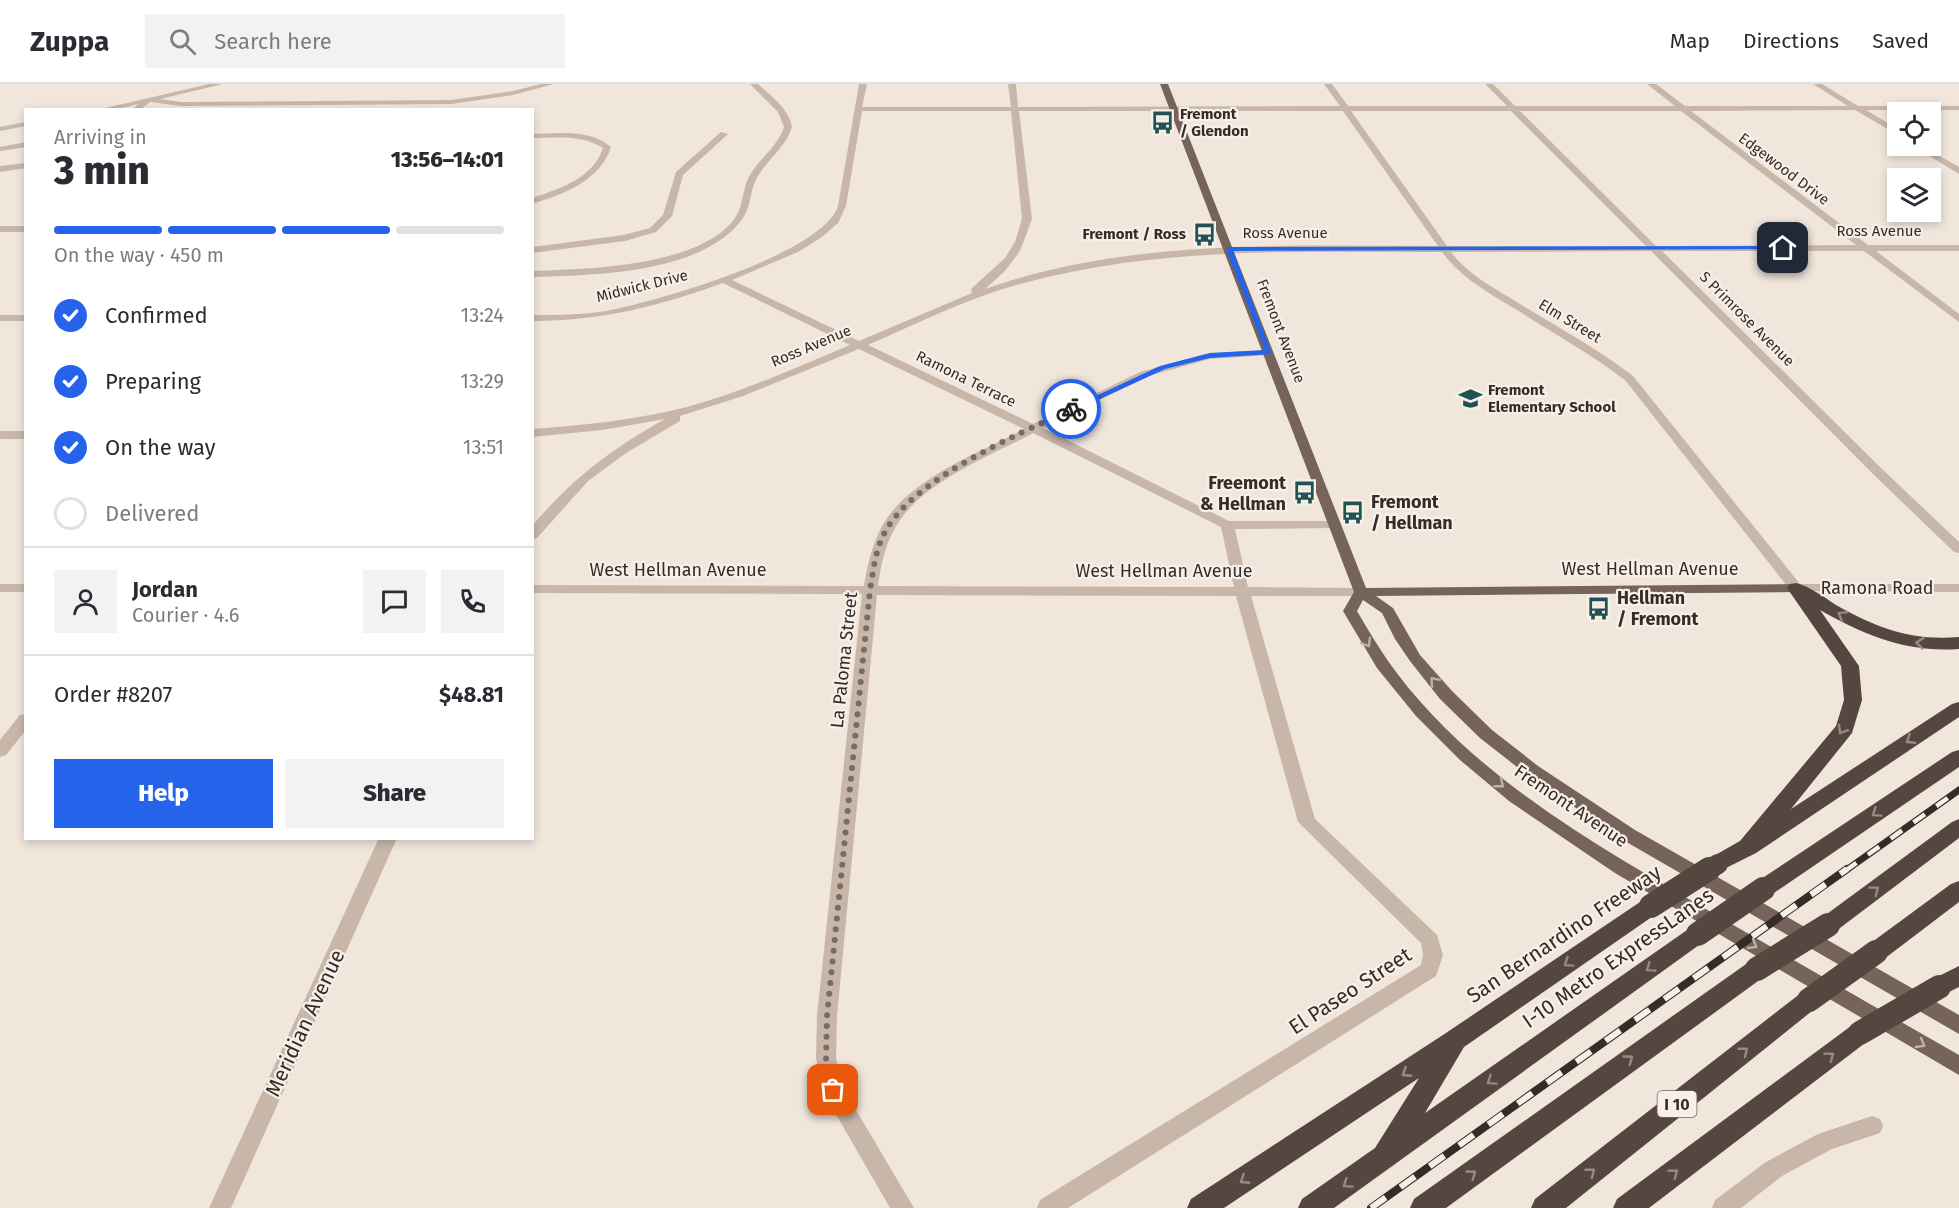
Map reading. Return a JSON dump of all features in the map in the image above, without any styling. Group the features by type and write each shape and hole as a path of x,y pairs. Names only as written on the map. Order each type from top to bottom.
{"highway":[{"path":"1796,588 1850,620 1879,633 1919,643 1959,643"},
{"path":"1748,847 1845,728 1853,700 1850,666 1796,588"},
{"name":"San Bernardino Freeway","path":"1201,1208 1455,1040 1651,906 1748,847 1959,708"},
{"name":"I-10 Metro ExpressLanes","path":"1312,1208 1698,934 1959,757"},
{"path":"1424,1208 1757,969 1828,925 1959,826"},
{"name":"I 10","path":"1545,1208 1809,1000 1959,890"},
{"path":"1627,1208 1860,1033 1949,982"},
{"path":"1382,1159 1455,1040"}],"main road":[{"name":"Fremont Avenue","path":"1164,84 1361,592 1388,611 1401,639 1446,695 1486,734 1532,771 1629,835 1959,1025"},
{"name":"West Hellman Avenue","path":"1361,592 1796,588"},
{"name":"Fremont Avenue","path":"1361,592 1350,611 1383,667 1429,721 1494,779 1555,824 1678,902 1959,1066"}],"street":[{"path":"110,108 219,84"},
{"path":"138,108 148,100 181,104 418,104 481,98 550,84"},
{"path":"534,274 621,268 654,262 684,253 727,231 738,221 753,176 787,136 790,127 782,110 754,84"},
{"path":"722,279 792,253 835,222 843,206 844,182 863,84"},
{"path":"965,299 991,279 1011,258 1023,239 1027,219 1012,84"},
{"name":"Elm Street","path":"1328,84 1448,256 1470,277 1608,362 1629,378 1796,588"},
{"name":"S Primrose Avenue","path":"1489,84 1959,549"},
{"name":"Edgewood Drive","path":"1651,84 1959,319"},
{"path":"1817,84 1887,127"},
{"path":"858,109 1959,108"},
{"path":"0,129 24,124"},
{"path":"534,250 625,238 653,230 667,216 679,174 724,134"},
{"path":"534,136 583,137 601,142 607,147 602,160 590,174 568,187 534,200"},
{"path":"0,149 24,144"},
{"path":"1934,156 1959,171"},
{"path":"0,169 24,165"},
{"path":"0,229 24,229"},
{"name":"Ross Avenue","path":"534,433 629,423 691,410 744,392 965,299 1023,280 1150,257 1229,249 1959,248"},
{"name":"Midwick Drive","path":"534,318 612,313 681,294 722,279"},
{"name":"Ramona Terrace","path":"722,279 1227,525 1335,524"},
{"path":"0,318 24,318"},
{"name":"La Paloma Street","path":"903,1208 833,1090 826,1059 827,1016 870,590 883,535 898,512 910,500 953,470 1144,374 1162,367 1210,356 1269,352"},
{"path":"534,534 571,490 587,476 650,432 691,410"},
{"path":"0,435 24,435"},
{"path":"1227,525 1242,591"},
{"path":"0,588 24,588"},
{"name":"Ramona Road","path":"1796,588 1959,588"},
{"name":"West Hellman Avenue","path":"534,589 1361,592"},
{"name":"El Paseo Street","path":"1048,1208 1429,970 1433,955 1430,940 1307,822 1242,591"},
{"path":"0,751 24,721"},
{"name":"Meridian Avenue","path":"220,1208 387,840"},
{"path":"1723,1208 1774,1169 1826,1141 1872,1126"}],"railway":[{"path":"1845,871 1959,790"},
{"path":"1371,1208 1847,869"}],"way so far":[{"path":"833,1090 826,1059 827,1016 870,590 879,545 889,524 898,512 922,490 953,470 1071,409"}],"place":[{"name":"Fremont / Glendon","path":"1162,123"},
{"name":"Fremont / Ross","path":"1204,234"},
{"name":"Fremont Elementary School","path":"1470,399"},
{"name":"Freemont & Hellman","path":"1304,493"},
{"name":"Fremont / Hellman","path":"1353,512"},
{"name":"Hellman / Fremont","path":"1599,608"}],"route":[{"path":"1071,409 1162,367 1210,356 1242,352 1269,352 1229,249 1783,248"}]}
